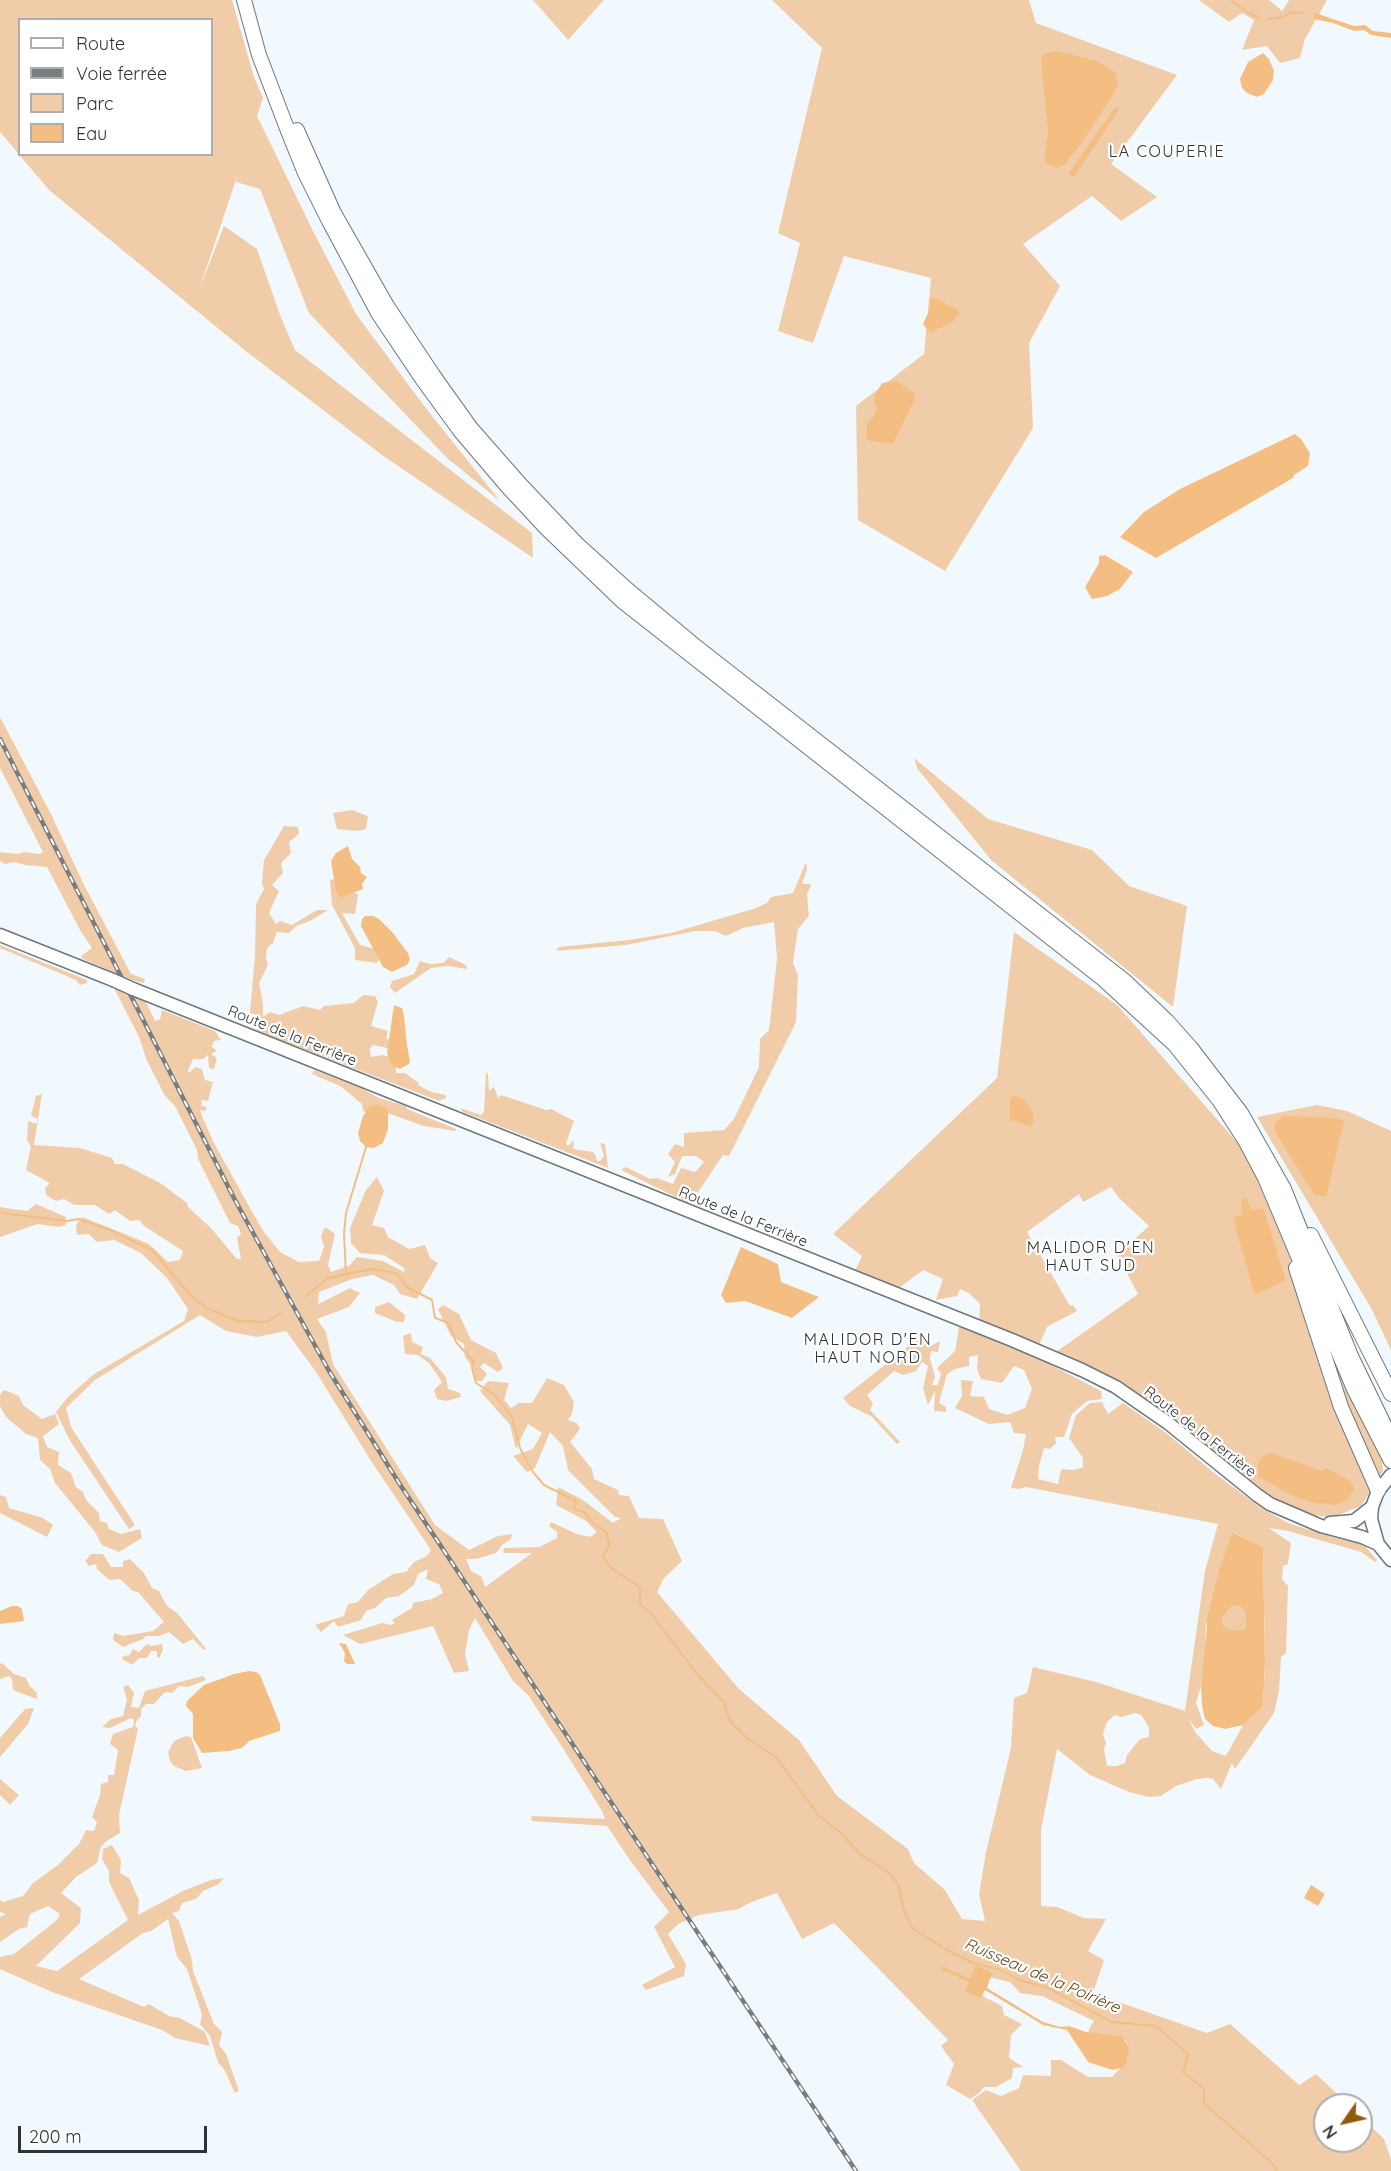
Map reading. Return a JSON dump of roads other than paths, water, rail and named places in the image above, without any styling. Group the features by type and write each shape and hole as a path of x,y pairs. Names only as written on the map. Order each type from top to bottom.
{"highway":[{"path":"244,0 259,55 292,142 351,266 378,313 423,380 499,478 563,546 631,608 1103,979 1174,1044 1219,1100 1246,1142 1281,1212 1354,1389 1391,1461"},
{"path":"252,0 296,129 334,213 387,306 470,427 578,545 645,605 1125,981 1167,1021 1241,1113 1301,1216 1391,1394"},
{"path":"1284,1189 1351,1356 1391,1439"},
{"path":"1281,1212 1282,1227 1327,1367 1341,1407 1378,1491"}],"main road":[{"name":"Route de la Ferrière","path":"0,935 1082,1370 1116,1387 1152,1411 1257,1496 1321,1526 1362,1537 1378,1544"},
{"path":"1391,1475 1378,1491 1372,1507 1371,1519 1378,1544 1391,1560"},
{"name":"Route de la Ferrière","path":"1314,1522 1349,1522 1372,1507"}],"water":[{"path":"1315,13 1354,26 1365,25 1373,31 1391,33 1391,38 1371,35 1364,30 1354,31 1314,19"},
{"path":"1056,51 1095,60 1115,73 1118,84 1080,145 1064,165 1057,168 1044,162 1048,132 1041,60 1044,54"},
{"path":"1263,53 1269,59 1274,71 1273,80 1264,94 1257,97 1242,88 1240,79 1248,62"},
{"path":"1116,106 1120,109 1072,177 1069,173"},
{"path":"932,297 958,310 959,314 952,322 930,333 923,324"},
{"path":"896,381 914,393 915,399 894,442 891,444 871,441 867,439 867,423 877,409 874,402 875,395 882,383"},
{"path":"1295,434 1310,453 1308,466 1293,478 1156,558 1120,537 1144,512 1180,489"},
{"path":"1105,555 1133,572 1120,589 1107,596 1092,599 1085,587 1099,563 1099,556"},
{"path":"348,846 352,859 360,867 361,873 367,877 362,884 363,889 341,898 336,892 331,861 336,853"},
{"path":"365,916 379,919 393,933 408,953 410,959 407,965 392,972 383,967 361,926"},
{"path":"394,1005 402,1008 410,1061 400,1069 392,1066 387,1053"},
{"path":"1014,1096 1021,1097 1033,1110 1031,1126 1010,1120 1010,1099"},
{"path":"379,1105 388,1109 388,1129 383,1143 374,1148 366,1147 360,1141 358,1133 363,1116 370,1106"},
{"path":"1284,1116 1336,1118 1344,1121 1326,1197 1314,1195 1274,1130 1276,1122"},
{"path":"1246,1197 1251,1210 1263,1208 1264,1210 1285,1278 1284,1281 1257,1294 1254,1293 1233,1218 1242,1214 1241,1200"},
{"path":"741,1247 778,1264 781,1282 819,1297 792,1318 745,1301 726,1303 721,1295"},
{"path":"1271,1453 1322,1471 1326,1468 1331,1470 1350,1481 1354,1487 1353,1492 1346,1501 1335,1505 1314,1503 1288,1494 1258,1476 1257,1466 1260,1459"},
{"path":"1232,1532 1263,1547 1265,1662 1263,1706 1243,1725 1225,1729 1213,1726 1205,1719 1202,1706 1201,1686 1206,1620 1215,1583","holes":["1232,1606 1241,1607 1246,1617 1244,1630 1229,1630 1222,1624 1223,1617"]},
{"path":"12,1606 22,1609 24,1621 0,1624 0,1611"},
{"path":"339,1643 346,1644 355,1664 347,1664 344,1661 345,1653"},
{"path":"249,1671 260,1675 280,1724 280,1731 249,1741 242,1748 202,1753 193,1738 193,1714 186,1706 187,1701 204,1685"},
{"path":"1311,1885 1325,1894 1318,1906 1304,1898"},
{"path":"976,1965 992,1973 987,1988 1043,2022 1060,2027 1069,2026 1086,2032 1122,2036 1129,2048 1127,2063 1122,2068 1112,2070 1088,2062 1067,2030 1043,2025 985,1990 981,1998 965,1991 969,1982 940,1969 941,1966 970,1979"}],"waterway":[{"path":"1231,0 1259,18"},
{"path":"1269,19 1283,17 1291,12 1303,13"},
{"path":"346,1275 344,1233 346,1213 367,1144"},
{"name":"Ruisseau de la Poirière","path":"0,1213 67,1221 79,1219 108,1229 152,1250 191,1296 207,1308 238,1321 267,1322 282,1312"},
{"name":"Ruisseau de la Poirière","path":"306,1296 328,1278 372,1269 396,1273 407,1287 432,1300 435,1318 449,1323 456,1342 474,1362 472,1368 476,1383 495,1395 512,1417 520,1448 533,1472 544,1485 576,1501 574,1509 584,1512 591,1521 607,1533 609,1545 603,1556 612,1569 640,1587 640,1605 649,1611 698,1675 723,1701 730,1721 748,1739 776,1757 819,1816 840,1832 860,1854 889,1873 898,1884 904,1911 912,1928 973,1963 1001,1970 1019,1980 1046,1987 1112,2022 1156,2026 1188,2054 1183,2072 1204,2089 1204,2103 1274,2165 1277,2171"}],"railway":[{"path":"0,739 235,1200 329,1371 399,1483 856,2171"}],"district":[{"name":"LA COUPERIE","path":"1167,152"},
{"name":"MALIDOR D'EN HAUT SUD","path":"1091,1257"},
{"name":"MALIDOR D'EN HAUT NORD","path":"868,1349"}]}
